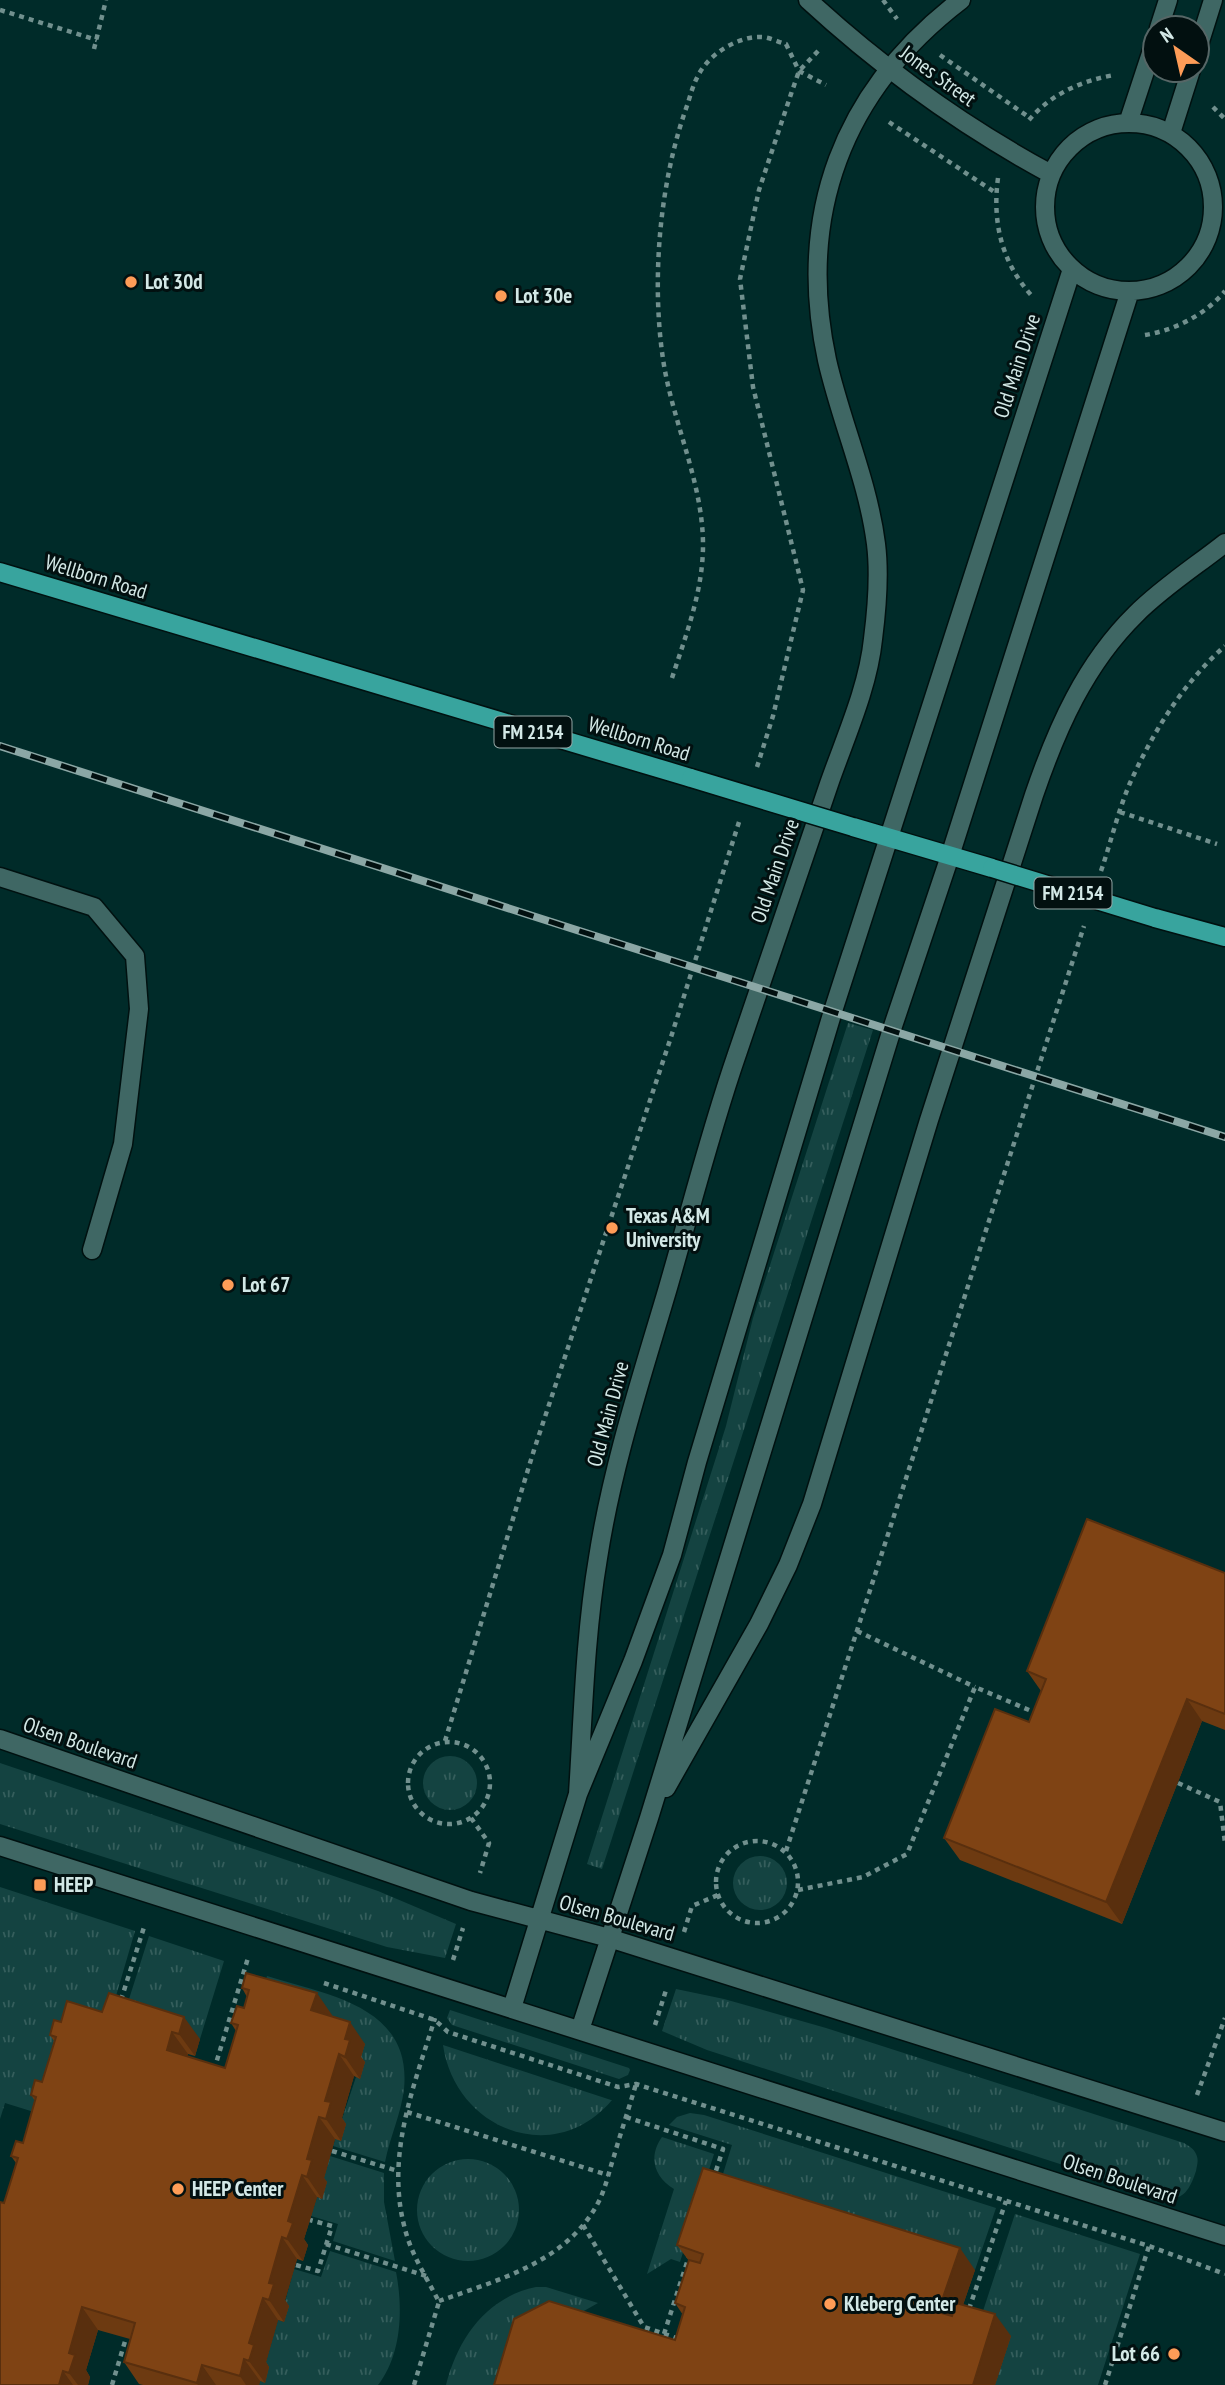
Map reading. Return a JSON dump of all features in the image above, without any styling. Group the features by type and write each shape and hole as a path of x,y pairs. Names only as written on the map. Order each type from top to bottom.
{"main road":[{"name":"Wellborn Road","path":"0,572 1225,937"}],"street":[{"name":"Jones Street","path":"808,0 889,70 964,124 1051,174"},
{"name":"Old Main Drive","path":"578,1794 592,1604 597,1562 613,1483 733,1066 853,715 873,646 878,581 876,546 864,491 828,364 822,331 817,270 820,219 835,165 861,108 889,70 943,13 961,0"},
{"path":"1128,123 1141,84"},
{"path":"1171,133 1187,84"},
{"path":"1128,123 1159,127 1171,133 1192,150 1204,167 1211,186 1218,228 1192,263 1177,276 1158,285 1130,290 1119,291 1099,286 1081,276 1054,247 1044,208 1051,174 1065,152 1080,138 1098,128 1128,123"},
{"name":"Old Main Drive","path":"512,2008 578,1794 633,1661 672,1555 697,1462 829,1024 1073,269"},
{"path":"580,2030 649,1818 892,1030 1130,290"},
{"path":"649,1818 759,1624 788,1565 812,1504 929,1121 1049,751 1065,713 1085,679 1136,614 1225,543"},
{"path":"0,877 94,907 135,956 139,1009 123,1144 92,1250"},
{"name":"Olsen Boulevard","path":"0,1739 471,1901 609,1938 1225,2132"},
{"name":"Olsen Boulevard","path":"0,1846 646,2052 1223,2231"}],"path":[{"path":"94,50 106,0"},
{"path":"883,0 904,27"},
{"path":"0,10 97,40"},
{"path":"672,678 698,596 703,546 701,512 672,405 663,358 659,305 659,255 666,190 677,131 696,78 707,63 727,47 748,38 763,37 786,44 799,71 826,85"},
{"path":"756,769 773,716 803,590 753,387 740,279 759,190 799,71 820,49"},
{"path":"936,52 1030,118"},
{"path":"1021,128 1054,96 1075,86 1114,75"},
{"path":"1213,107 1225,118"},
{"path":"886,120 996,192"},
{"path":"999,173 996,217 1000,241 1009,264 1035,300"},
{"path":"1143,335 1175,327 1197,316 1217,301 1225,291"},
{"path":"1099,878 1129,785 1159,725 1201,667 1225,646"},
{"path":"444,1741 534,1450 668,1047 743,809"},
{"path":"1120,812 1217,844"},
{"path":"786,1852 1087,918"},
{"path":"857,1632 1042,1716"},
{"path":"798,1890 863,1877 906,1854 975,1687"},
{"path":"444,1741 458,1742 482,1757 491,1782 482,1808 459,1824 445,1825 421,1814 412,1803 408,1791 407,1777 412,1764 420,1753 444,1741"},
{"path":"1178,1783 1220,1802 1225,1843"},
{"path":"414,2385 439,2302 404,2228 398,2172 399,2146 489,1843 471,1818"},
{"path":"761,1841 774,1844 786,1852 794,1862 798,1875 798,1890 794,1902 785,1913 773,1921 746,1922 734,1917 724,1908 718,1895 718,1869 724,1857 734,1847 761,1841"},
{"path":"439,2302 543,2260 583,2225 598,2202 608,2175 692,1906 718,1895"},
{"path":"132,1920 158,1929"},
{"path":"119,2008 145,1924"},
{"path":"235,1954 260,1962"},
{"path":"211,2081 248,1958"},
{"path":"323,1983 435,2020 448,2032 618,2087 636,2084 1149,2246 1225,2274"},
{"path":"1197,2096 1225,2018"},
{"path":"407,2112 608,2175"},
{"path":"626,2117 723,2149 710,2189"},
{"path":"332,2151 398,2172"},
{"path":"968,2311 1006,2201"},
{"path":"296,2265 318,2271 332,2226 310,2220"},
{"path":"583,2225 644,2327 686,2341"},
{"path":"326,2244 426,2276"},
{"path":"1105,2385 1149,2246"},
{"path":"664,2334 690,2255"},
{"path":"114,2384 126,2338"}],"green space":[{"path":"848,1023 873,1030 602,1869 587,1864 726,1426 753,1318"},
{"path":"450,1756 469,1764 477,1783 469,1802 450,1810 431,1802 423,1783 431,1764"},
{"path":"0,1763 378,1891 456,1924 445,1958 387,1947 0,1824"},
{"path":"760,1856 779,1864 787,1883 779,1902 760,1910 741,1902 733,1883 741,1864"},
{"path":"0,1887 135,1931 106,2030 47,2116 5,2103 0,2119"},
{"path":"149,1936 224,1961 200,2039 124,2015"},
{"path":"267,1976 339,1998 361,2008 380,2022 395,2039 403,2061 404,2089 385,2162 333,2146 356,2077 360,2078 327,2032 332,2015 262,1995"},
{"path":"676,1989 724,1999 826,2028 1184,2143 1193,2149 1197,2156 1194,2178 1185,2193 1180,2196 1162,2197 707,2050 662,2031"},
{"path":"450,2010 630,2070 628,2075 619,2079 452,2025 447,2018"},
{"path":"443,2045 612,2100 589,2121 563,2132 536,2135 510,2130 486,2118 466,2099 451,2074"},
{"path":"690,2113 704,2115 996,2208 975,2270 718,2190 732,2145 669,2125 677,2117"},
{"path":"662,2137 714,2154 680,2262 671,2259 647,2274 674,2189 662,2179 655,2166 655,2152"},
{"path":"330,2156 384,2173 384,2202 395,2261 333,2241 338,2224 311,2216 317,2197 322,2199 323,2181"},
{"path":"468,2159 488,2163 504,2174 515,2190 519,2210 515,2230 504,2246 488,2257 468,2261 448,2257 432,2246 421,2230 417,2210 421,2190 432,2174 448,2163"},
{"path":"1015,2214 1140,2254 1098,2385 995,2385 983,2311"},
{"path":"330,2251 396,2272 400,2300 399,2330 386,2373 378,2385 259,2385 260,2381 265,2382 265,2365 278,2320 284,2322 284,2305 294,2269 321,2277"},
{"path":"536,2287 546,2287 598,2303 575,2316 516,2385 446,2385 458,2351 477,2322 503,2300"}],"building":[{"path":"1087,1519 1225,1573 1225,1714 1187,1699 1106,1902 944,1838 995,1709 1029,1722 1046,1679 1027,1671"},
{"name":"HEEP Center","path":"246,1973 317,1993 311,2010 350,2022 345,2039 350,2040 345,2057 339,2054 325,2101 331,2102 326,2119 319,2117 307,2159 312,2160 307,2177 302,2175 288,2221 293,2223 287,2239 282,2237 269,2283 274,2284 269,2300 263,2298 249,2343 254,2345 249,2361 244,2359 240,2376 202,2365 197,2383 124,2362 135,2323 82,2307 69,2353 75,2355 69,2373 63,2371 59,2385 0,2385 0,2202 4,2203 18,2158 11,2156 16,2141 23,2143 36,2097 31,2095 35,2080 42,2082 56,2037 50,2035 54,2020 61,2022 67,2001 102,2012 109,1993 184,2017 179,2034 172,2032 167,2050 225,2068 238,2025 231,2023 237,2006 244,2008 249,1990 242,1988"},
{"name":"Kleberg Center","path":"703,2168 960,2248 938,2312 952,2316 956,2303 995,2314 973,2385 494,2385 514,2319 549,2301 675,2340 685,2307 675,2303 689,2260 700,2263 703,2254 677,2245"}],"railway":[{"path":"0,746 1225,1137"}],"place":[{"name":"Lot 30d","path":"131,282"},
{"name":"Lot 30e","path":"501,296"},
{"name":"Texas A&M University","path":"612,1228"},
{"name":"Lot 67","path":"228,1285"},
{"name":"HEEP","path":"40,1885"},
{"name":"HEEP Center","path":"178,2189"},
{"name":"Kleberg Center","path":"830,2304"},
{"name":"Lot 66","path":"1174,2354"}]}
